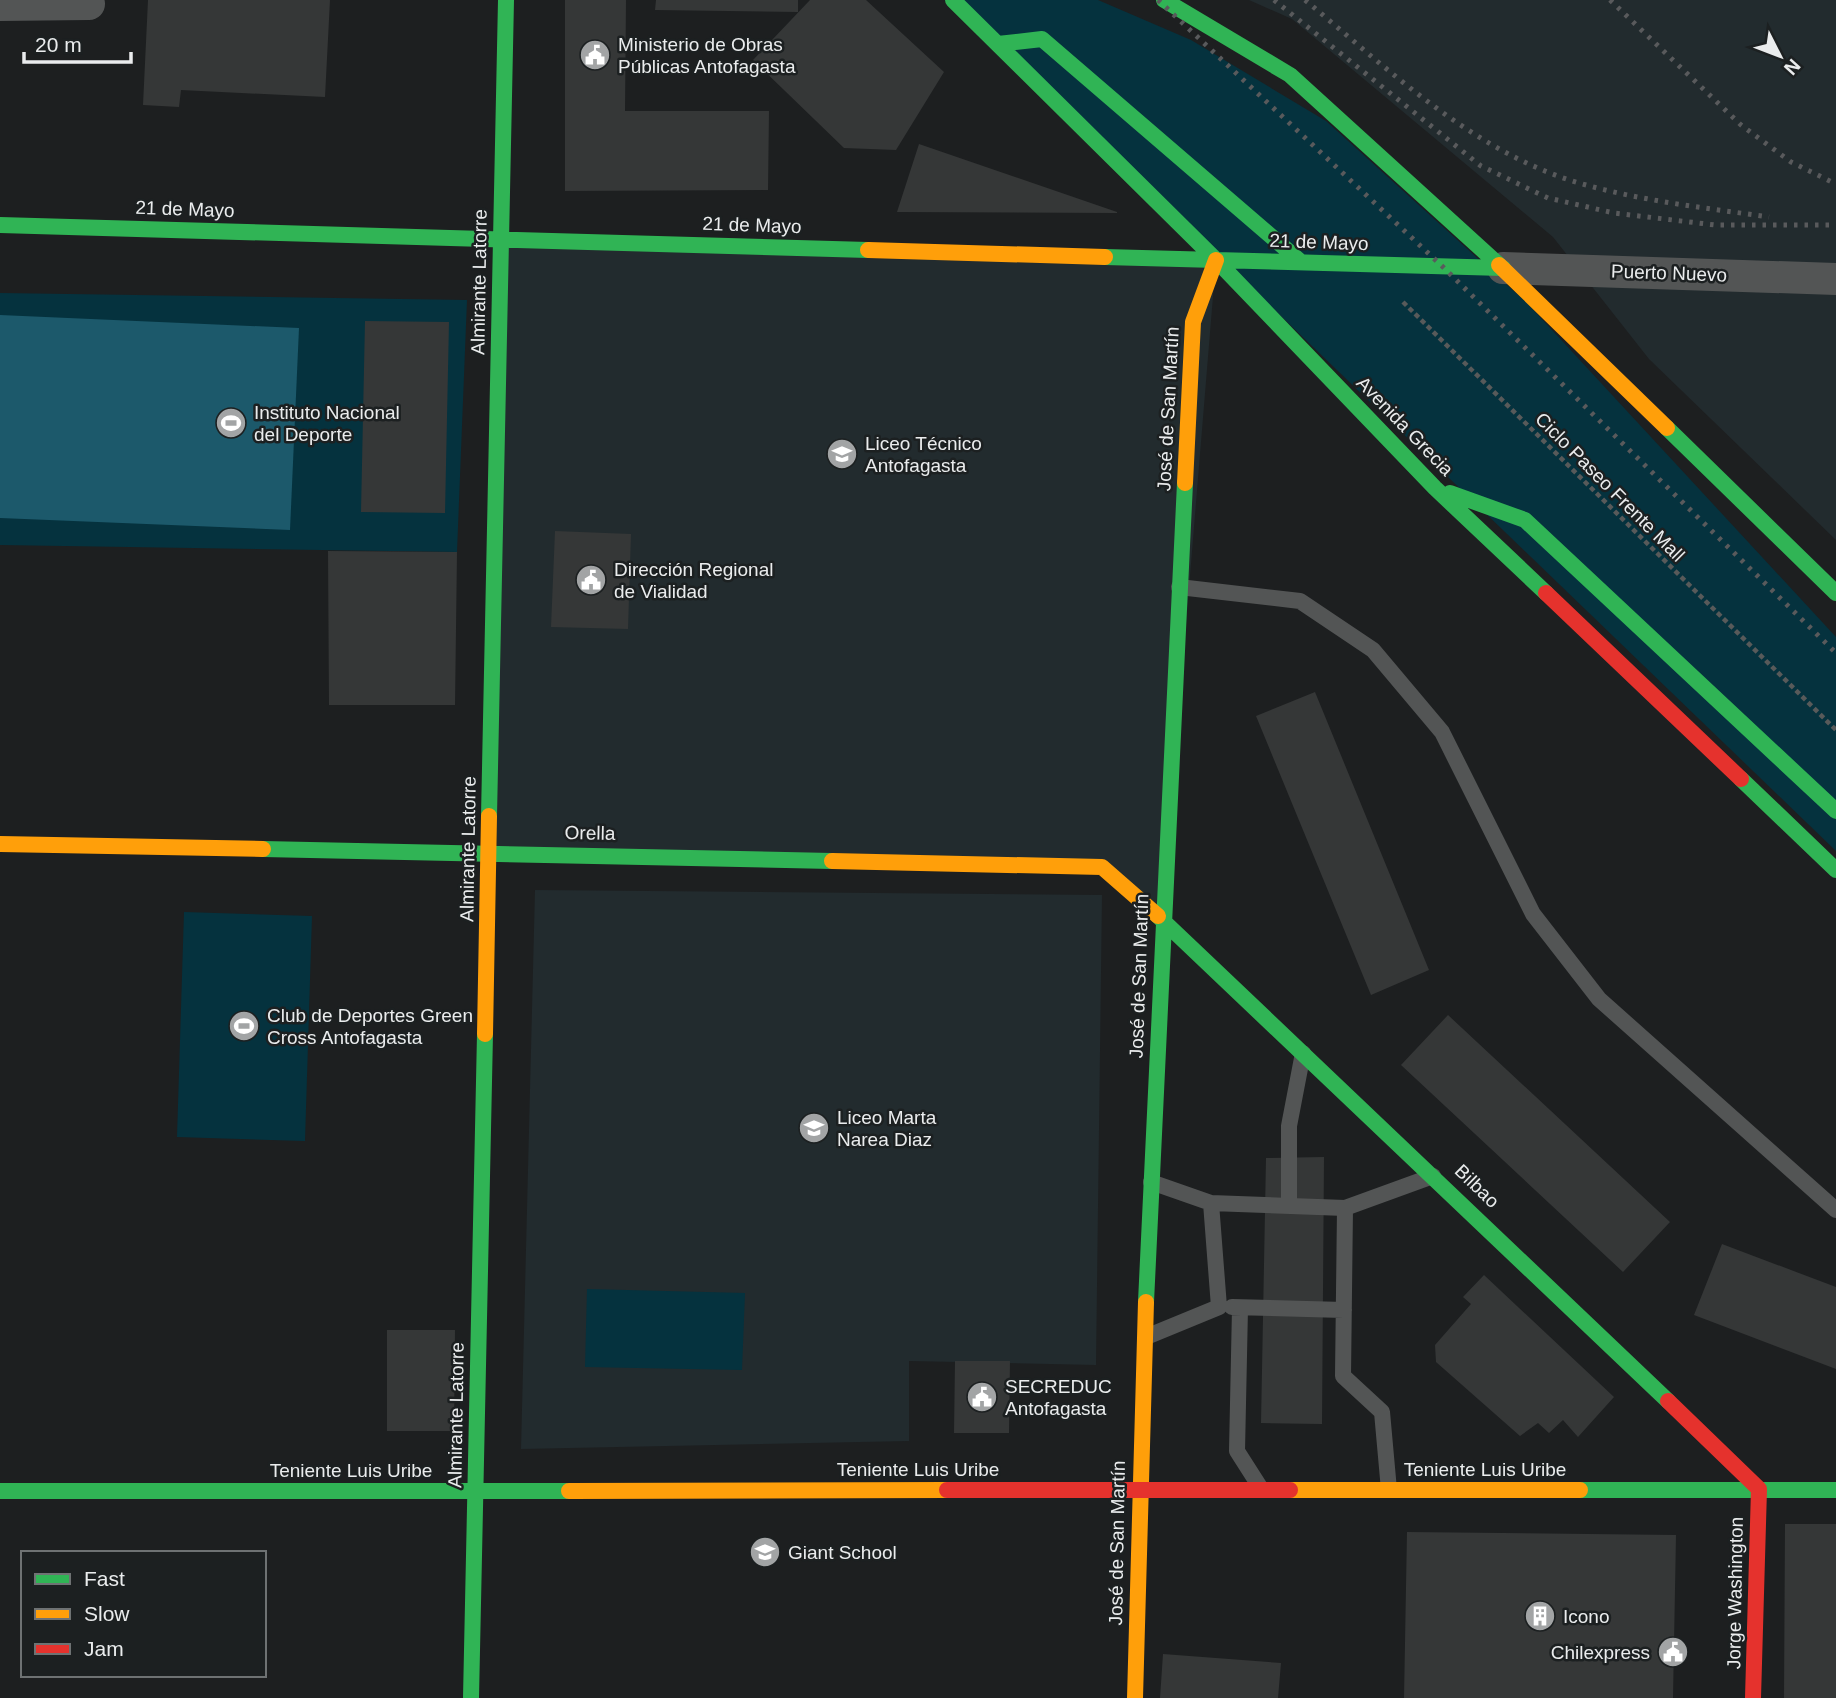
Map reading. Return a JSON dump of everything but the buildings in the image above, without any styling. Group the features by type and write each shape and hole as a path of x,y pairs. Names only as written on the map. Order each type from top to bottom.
{"main road":[{"name":"Almirante Latorre","path":"471,1698 506,0"},
{"name":"Avenida Grecia","path":"953,0 1216,260 1435,488 1836,870"},
{"path":"1164,0 1290,75 1503,268 1836,593"},
{"path":"998,44 1042,39 1301,262"},
{"name":"21 de Mayo","path":"0,225 1503,268"},
{"name":"José de San Martín","path":"1135,1698 1139,1490 1162,916 1193,322 1216,260"},
{"path":"1435,488 1525,520 1836,811"},
{"name":"Orella","path":"0,844 1102,867 1162,916"},
{"name":"Bilbao","path":"1162,916 1436,1176 1759,1489"},
{"name":"Jorge Washington","path":"1753,1698 1759,1489"},
{"name":"Teniente Luis Uribe","path":"0,1491 1836,1490"}],"street":[{"path":"0,5 89,4"},
{"name":"Puerto Nuevo","path":"1503,268 1836,278"}],"lane":[{"path":"1179,587 1300,601 1373,650 1442,732 1533,914 1599,999 1836,1210"},
{"path":"1289,1206 1289,1126 1303,1051"},
{"path":"1151,1182 1211,1203 1345,1208 1436,1176"},
{"path":"1211,1203 1219,1307"},
{"path":"1345,1208 1343,1376 1381,1412 1389,1490"},
{"path":"1145,1337 1219,1307 1344,1310"},
{"path":"1240,1308 1237,1451 1261,1490"}],"path":[{"name":"Ciclo Paseo Frente Mall","path":"1364,264 1836,730"}],"shaded area":[{"path":"953,0 1098,0 1191,40 1326,121 1527,303 1836,637 1836,851"},
{"path":"1249,0 1836,0 1836,540 1649,359 1553,237 1292,19"},
{"name":"Liceo Técnico Antofagasta","path":"501,240 1216,260 1162,916 1102,867 488,853"},
{"name":"Instituto Nacional del Deporte","path":"0,293 467,300 457,552 0,545"},
{"path":"0,315 299,328 290,530 0,518"},
{"name":"Liceo Marta Narea Diaz","path":"535,890 1102,895 1096,1365 909,1361 909,1441 521,1449"},
{"name":"Club de Deportes Green Cross Antofagasta","path":"184,912 312,916 305,1141 177,1137"},
{"path":"587,1289 745,1293 742,1370 585,1367"}],"railway":[{"path":"1158,0 1443,267 1836,653"},
{"path":"1274,0 1481,166 1548,198 1614,213 1715,225 1836,225"},
{"path":"1305,0 1433,106 1503,151 1540,169 1579,183 1626,195 1769,217"},
{"path":"1610,0 1741,125 1791,162 1836,184"}],"traffic: fast":[{"path":"489,816 506,0"},
{"path":"953,0 1216,260 1435,488 1546,593"},
{"path":"1164,0 1290,75 1499,265"},
{"path":"998,44 1042,39 1301,262"},
{"path":"0,225 868,250"},
{"path":"1105,257 1503,268"},
{"path":"1667,428 1836,593"},
{"path":"1146,1302 1185,483"},
{"path":"1450,493 1525,520 1836,811"},
{"path":"1741,779 1836,870"},
{"path":"263,849 832,861"},
{"path":"1158,916 1668,1401"},
{"path":"471,1698 485,1034"},
{"path":"1580,1490 1836,1490"},
{"path":"0,1491 569,1491"}],"traffic: slow":[{"path":"868,250 1105,257"},
{"path":"1185,483 1193,322 1216,260"},
{"path":"1499,265 1667,428"},
{"path":"485,1034 489,816"},
{"path":"0,844 263,849"},
{"path":"832,861 1102,867 1158,916"},
{"path":"1135,1698 1146,1302"},
{"path":"569,1491 947,1490"},
{"path":"1290,1490 1580,1490"}],"traffic: jam":[{"path":"1546,593 1741,779"},
{"path":"1668,1401 1759,1489 1753,1698"},
{"path":"947,1490 1290,1490"}],"place":[{"name":"Ministerio de Obras Públicas Antofagasta","path":"595,55"},
{"name":"Instituto Nacional del Deporte","path":"231,423"},
{"name":"Liceo Técnico Antofagasta","path":"842,454"},
{"name":"Dirección Regional de Vialidad","path":"591,580"},
{"name":"Club de Deportes Green Cross Antofagasta","path":"244,1026"},
{"name":"Liceo Marta Narea Diaz","path":"814,1128"},
{"name":"SECREDUC Antofagasta","path":"982,1397"},
{"name":"Giant School","path":"765,1552"},
{"name":"Icono","path":"1540,1616"},
{"name":"Chilexpress","path":"1673,1652"}]}
